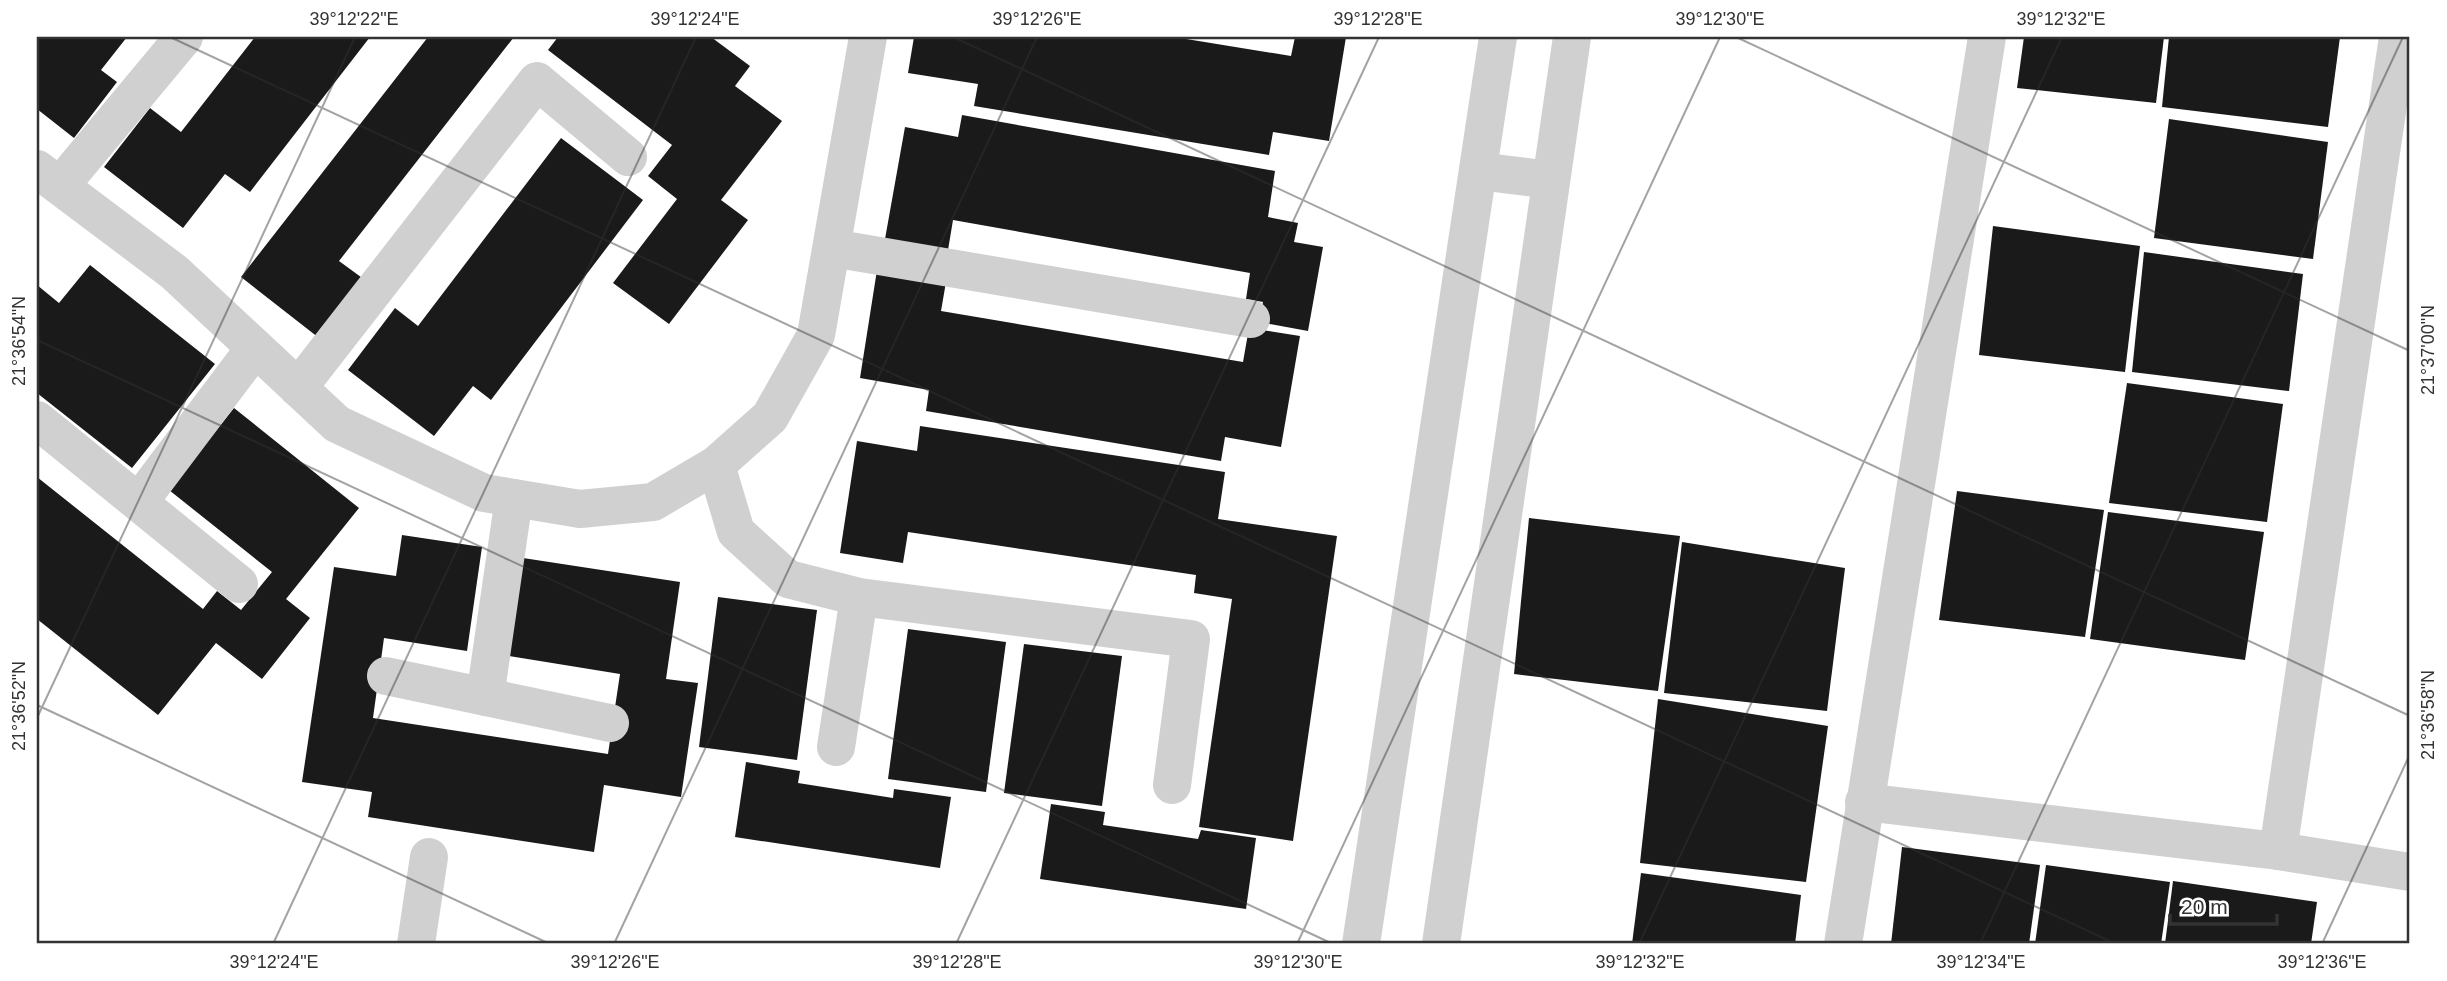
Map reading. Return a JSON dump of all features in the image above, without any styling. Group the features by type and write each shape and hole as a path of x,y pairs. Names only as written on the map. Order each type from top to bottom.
{"street":[{"path":"184,37 48,178 174,272 337,424 484,493 580,509 653,502 716,465 770,417 816,335 869,37"},
{"path":"1361,944 1498,37"},
{"path":"1441,944 1572,37"},
{"path":"1843,944 1987,37"},
{"path":"2278,851 2398,37"},
{"path":"298,388 537,81 628,157"},
{"path":"1478,171 1551,180"},
{"path":"832,248 1251,318"},
{"path":"139,502 255,348"},
{"path":"37,420 239,584"},
{"path":"716,465 736,533 788,579 859,597 1191,639 1172,785"},
{"path":"485,697 514,498"},
{"path":"836,747 859,597"},
{"path":"386,676 610,723"},
{"path":"1864,802 2278,851 2410,872"},
{"path":"416,944 429,857"}],"building":[{"path":"37,37 127,37 101,70 117,82 74,138 37,109"},
{"path":"255,37 370,37 250,192 225,174 183,228 104,167 150,108 181,132"},
{"path":"428,37 514,37 339,261 365,280 319,338 241,277"},
{"path":"558,37 711,37 750,66 735,86 782,121 721,200 748,220 669,324 613,283 677,199 648,176 672,145 548,50"},
{"path":"914,37 1174,37 1291,56 1295,37 1346,37 1329,141 1273,132 1269,155 974,106 978,84 908,73"},
{"path":"2024,37 2164,37 2156,103 2017,88"},
{"path":"2169,37 2340,37 2328,127 2162,107"},
{"path":"962,115 1275,171 1268,217 1298,223 1294,242 1323,247 1308,331 1259,322 1263,302 1246,299 1250,273 953,220 948,250 885,239 905,127 958,137"},
{"path":"2169,119 2328,142 2313,259 2154,238"},
{"path":"561,138 643,200 491,400 473,386 434,436 348,370 395,308 418,326"},
{"path":"1993,226 2140,246 2125,372 1979,355"},
{"path":"2144,252 2303,274 2289,391 2132,372"},
{"path":"90,265 215,364 132,468 37,393 37,285 59,303"},
{"path":"877,270 946,282 941,311 1243,362 1249,328 1300,336 1281,447 1225,437 1221,461 926,411 929,390 860,378"},
{"path":"2127,383 2283,404 2267,522 2109,503"},
{"path":"234,408 359,508 286,599 310,618 262,679 216,643 158,715 37,619 37,477 203,609 217,591 241,610 272,572 169,490"},
{"path":"920,426 1225,472 1218,519 1337,536 1293,841 1199,827 1232,599 1194,593 1196,575 908,532 903,563 840,553 857,441 917,451"},
{"path":"1957,491 2104,510 2085,637 1939,620"},
{"path":"2108,512 2264,532 2245,660 2090,639"},
{"path":"1529,518 1680,536 1658,691 1514,674"},
{"path":"402,535 482,547 467,651 384,638 373,718 608,754 620,674 509,656 523,558 680,582 666,679 698,683 681,797 604,785 594,852 368,817 372,792 302,782 334,567 396,576"},
{"path":"1682,542 1845,568 1827,711 1664,693"},
{"path":"718,597 817,610 797,760 699,747"},
{"path":"908,629 1006,642 986,792 888,779"},
{"path":"1024,644 1122,656 1102,806 1004,793"},
{"path":"1658,699 1828,726 1806,882 1640,863"},
{"path":"746,762 800,771 798,783 893,798 894,789 951,797 940,868 735,837"},
{"path":"1051,804 1105,812 1103,825 1198,839 1201,830 1256,838 1246,909 1040,879"},
{"path":"1902,847 2040,865 2029,944 1891,944"},
{"path":"2046,865 2170,882 2161,944 2035,944"},
{"path":"1641,873 1801,895 1795,944 1632,944"},
{"path":"2173,881 2317,902 2311,944 2165,944"}]}
